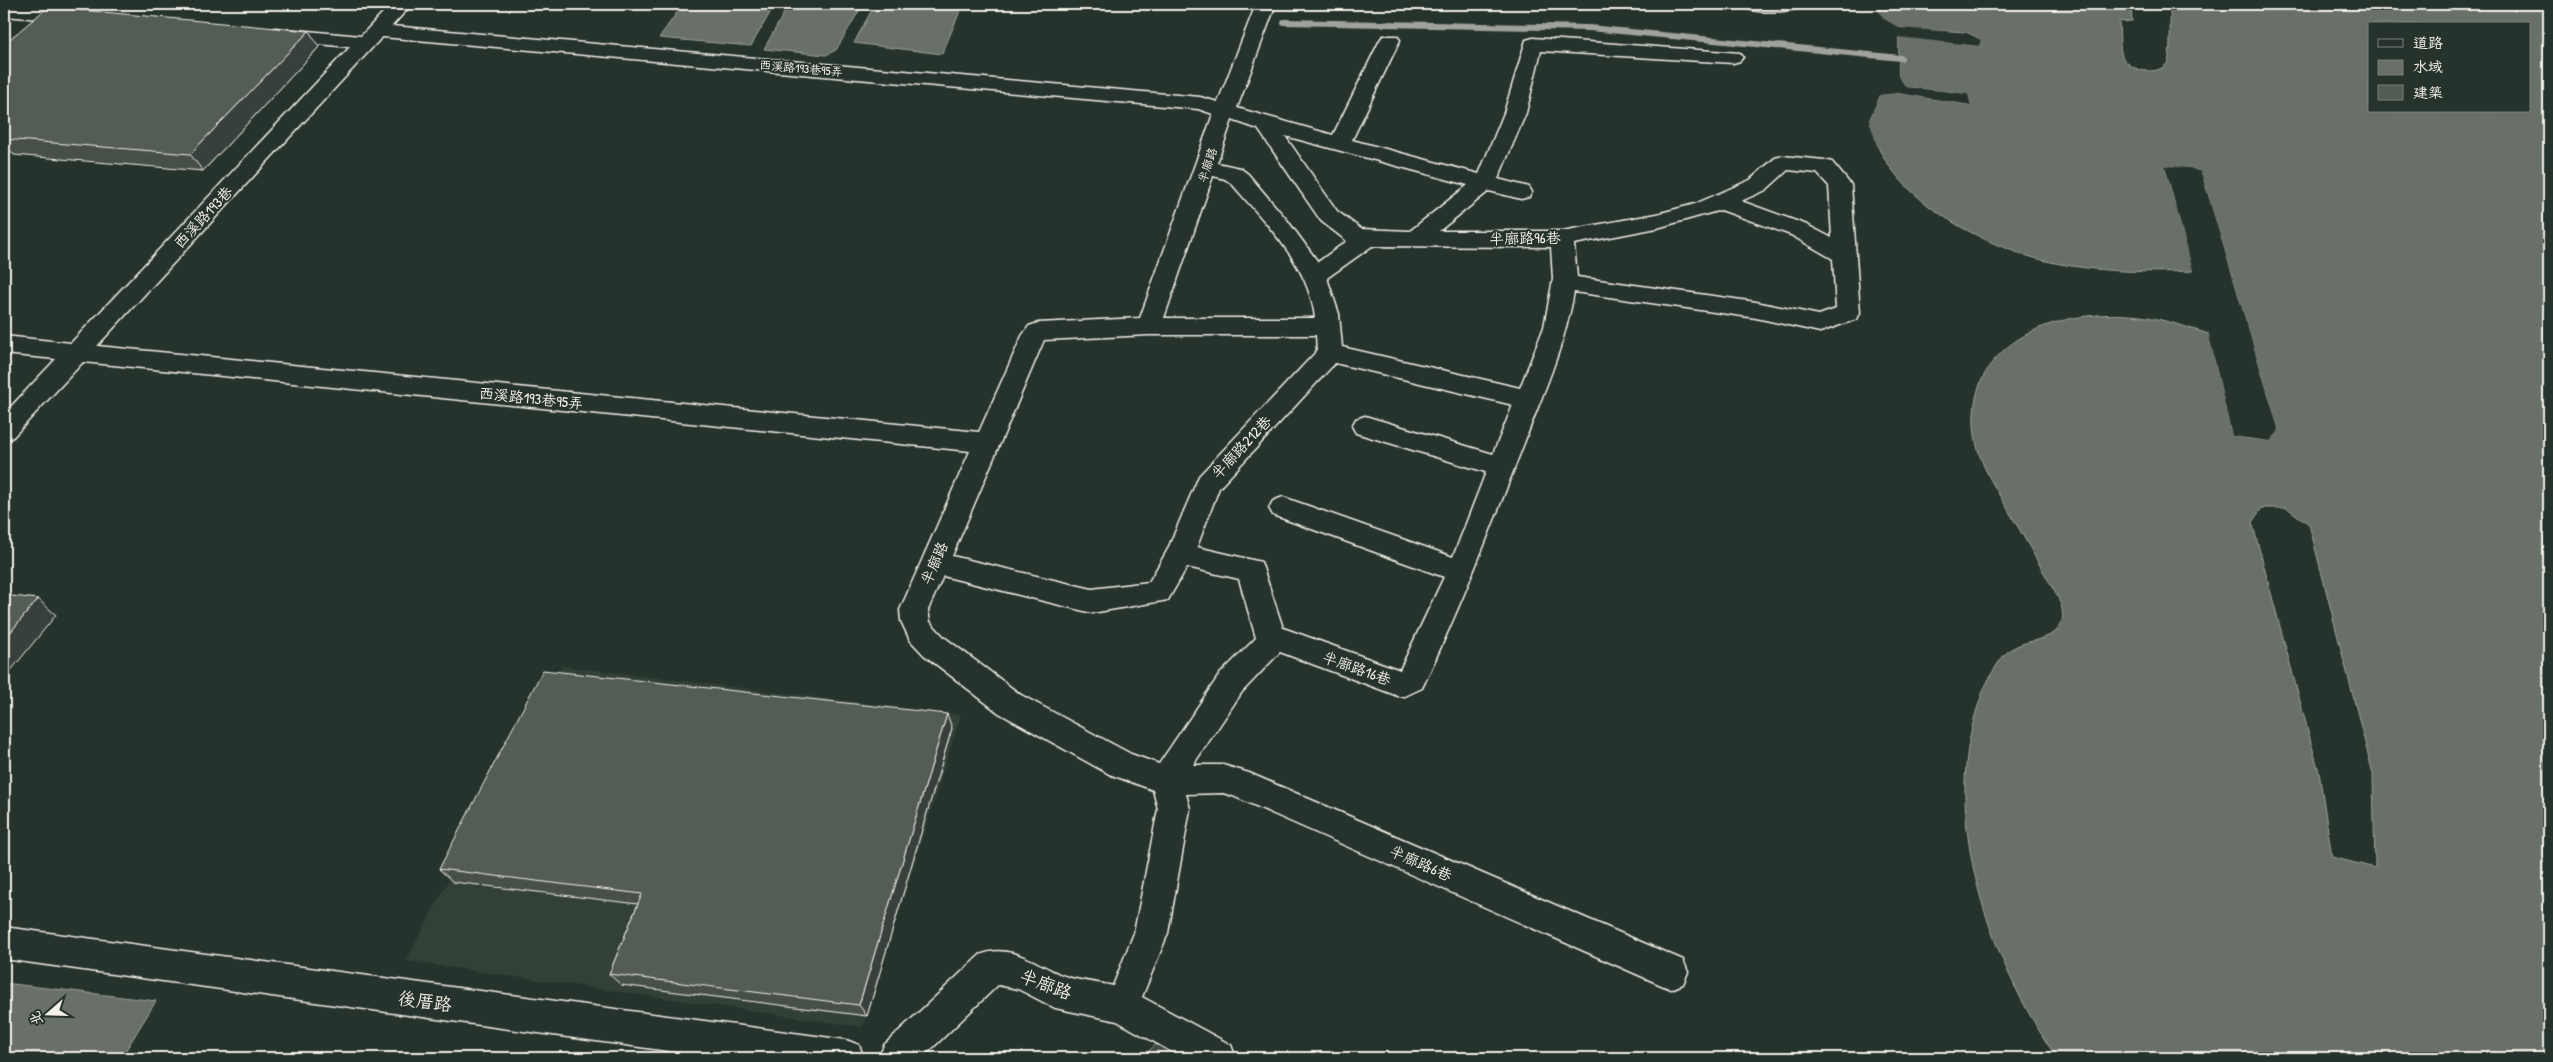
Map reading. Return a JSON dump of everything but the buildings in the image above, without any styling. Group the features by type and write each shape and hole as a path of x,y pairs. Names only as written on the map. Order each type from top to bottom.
{"street":[{"name":"西溪路193巷","path":"4,430 402,4"},
{"name":"半廍路","path":"1149,326 1225,110 1266,4"},
{"path":"1755,5 1792,4"},
{"path":"4,10 101,18"},
{"name":"西溪路193巷95弄","path":"258,32 371,37 1200,103 1225,110"},
{"path":"1340,143 1390,40"},
{"path":"1415,239 1486,182 1515,113 1534,44 1733,57"},
{"path":"1225,110 1266,124 1521,192"},
{"name":"半廍路96巷","path":"1266,124 1329,216 1355,236 1415,239 1562,238 1658,221 1703,209 1758,185 1783,163 1824,166 1840,185 1844,255"},
{"path":"1206,168 1232,173 1240,178 1306,257 1315,276 1327,313 1328,340"},
{"path":"1565,283 1756,310 1820,324 1848,313 1844,255 1800,230 1720,201"},
{"path":"1315,276 1368,238"},
{"name":"半廍路16巷","path":"1272,641 1282,640 1398,682 1405,683 1411,679 1461,571 1556,327 1565,283 1562,238"},
{"name":"半廍路","path":"1166,780 1135,771 1120,764 1010,704 934,646 920,631 915,621 914,610 1034,336 1038,332 1149,326 1328,340 1528,399"},
{"name":"半廍路212巷","path":"934,564 1092,601 1158,592 1180,554 1208,483 1328,340"},
{"name":"西溪路193巷95弄","path":"4,345 987,443"},
{"path":"1364,426 1502,467"},
{"path":"1283,508 1461,571"},
{"path":"1122,1005 1151,933 1174,809 1166,780 1231,683 1272,641 1251,570 1180,554"},
{"name":"半廍路6巷","path":"1166,780 1223,779 1238,783 1670,972"},
{"name":"後厝路","path":"4,943 846,1058"},
{"name":"半廍路","path":"896,1058 992,967 1024,973 1055,991 1122,1005 1218,1058"}],"shaded area":[{"path":"562,666 961,715 863,1027 406,961"},
{"path":"1156,1044 1181,1058 1142,1058"}],"water":[{"path":"683,4 775,4 751,46 659,38"},
{"path":"789,4 863,4 836,50 826,55 764,49"},
{"path":"875,4 963,4 942,54 854,43"},
{"path":"1879,4 2131,4 2132,21 2119,22 2122,56 2131,66 2144,71 2151,71 2164,67 2168,62 2170,4 2549,4 2549,1058 2416,1058 2412,1055 2387,1058 2057,1058 2033,1020 2011,978 1992,933 1978,886 1968,839 1965,791 1969,745 1985,687 1992,672 2006,653 2016,646 2054,633 2061,625 2063,616 2057,596 1991,480 1978,450 1974,416 1979,386 1993,362 2012,343 2037,329 2066,320 2097,315 2149,317 2209,334 2232,436 2269,441 2279,431 2201,172 2190,168 2165,167 2194,271 2153,272 2091,269 2050,262 2006,249 1955,224 1931,208 1909,189 1891,168 1877,145 1869,120 1880,95 1898,93 1971,105 1968,94 1906,87 1898,76 1898,36 1979,46 1981,40 1967,33 1914,30 1888,23 1881,15","holes":["2262,508 2287,508 2309,524 2373,774 2375,868 2332,857 2319,772 2252,522"]},
{"path":"4,983 156,1001 121,1058 4,1058"}],"pier":[{"path":"1877,4 1879,4 1878,10 1884,19 1900,28 1967,33 1981,40 1979,46 1898,37 1898,76 1906,87 1968,94 1971,105 1898,93 1880,95 1869,120 1881,158 1873,143 1866,120 1879,93 1898,91 1968,102 1966,97 1904,89 1896,77 1896,35 1978,44 1978,41 1966,35 1899,31 1882,20 1876,11"},
{"path":"2165,166 2190,168 2201,172 2279,431 2270,441 2232,436 2208,331 2211,333 2234,434 2269,439 2276,431 2199,174 2189,170 2168,169 2196,271 2194,274"}],"waterway":[{"path":"1284,22 1589,28 1901,58"}]}
